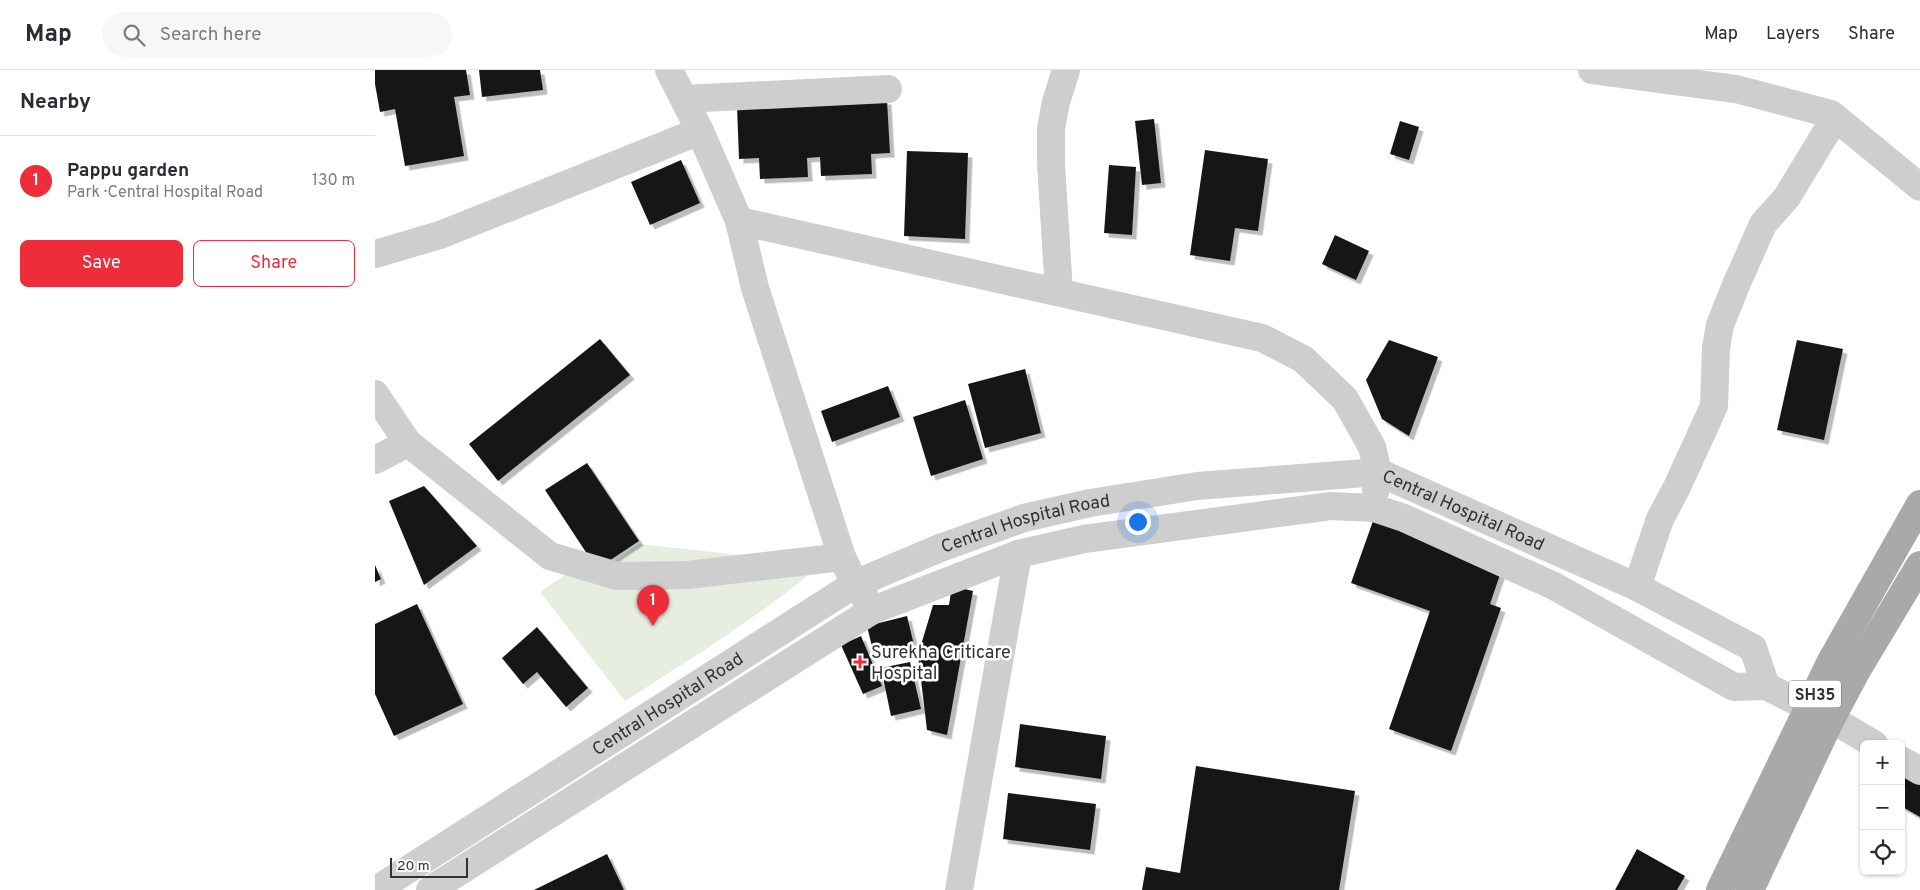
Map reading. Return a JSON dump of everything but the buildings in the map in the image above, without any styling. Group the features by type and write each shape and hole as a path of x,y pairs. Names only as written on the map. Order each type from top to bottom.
{"main road":[{"name":"SH35","path":"1750,890 1820,713 1830,663 1920,504"},
{"name":"SH35","path":"1720,890 1820,713 1857,670 1920,565"}],"street":[{"path":"669,70 700,131 739,221 755,288 842,557 855,584 873,610"},
{"path":"1059,292 1051,164 1051,128 1056,102 1066,70"},
{"path":"1592,70 1735,89 1831,114 1920,187"},
{"path":"684,99 888,90"},
{"path":"1637,587 1660,519 1677,487 1714,406 1716,348 1721,325 1736,285 1763,224 1787,197 1835,118"},
{"path":"375,254 441,235 700,131"},
{"path":"739,221 1262,338 1303,359 1345,399 1372,447 1378,472 1373,508"},
{"path":"375,394 408,443 550,556 617,576 687,575 842,557"},
{"path":"375,460 408,443"},
{"name":"Central Hospital Road","path":"375,890 855,584 940,548 1024,518 1090,503 1197,486 1378,472 1637,587 1753,648 1766,686"},
{"name":"Central Hospital Road","path":"430,890 873,610 1018,554 1084,540 1321,507 1373,508 1404,518 1554,586 1734,687 1766,686 1820,713 1867,740"},
{"path":"959,890 1018,554"},
{"path":"1905,762 1920,771"}],"green space":[{"path":"639,544 759,557 812,572 744,623 625,701 540,592 586,560 596,574"}],"place":[{"name":"Pappu garden","path":"653,626"},
{"name":"Surekha Criticare Hospital","path":"860,662"}]}
